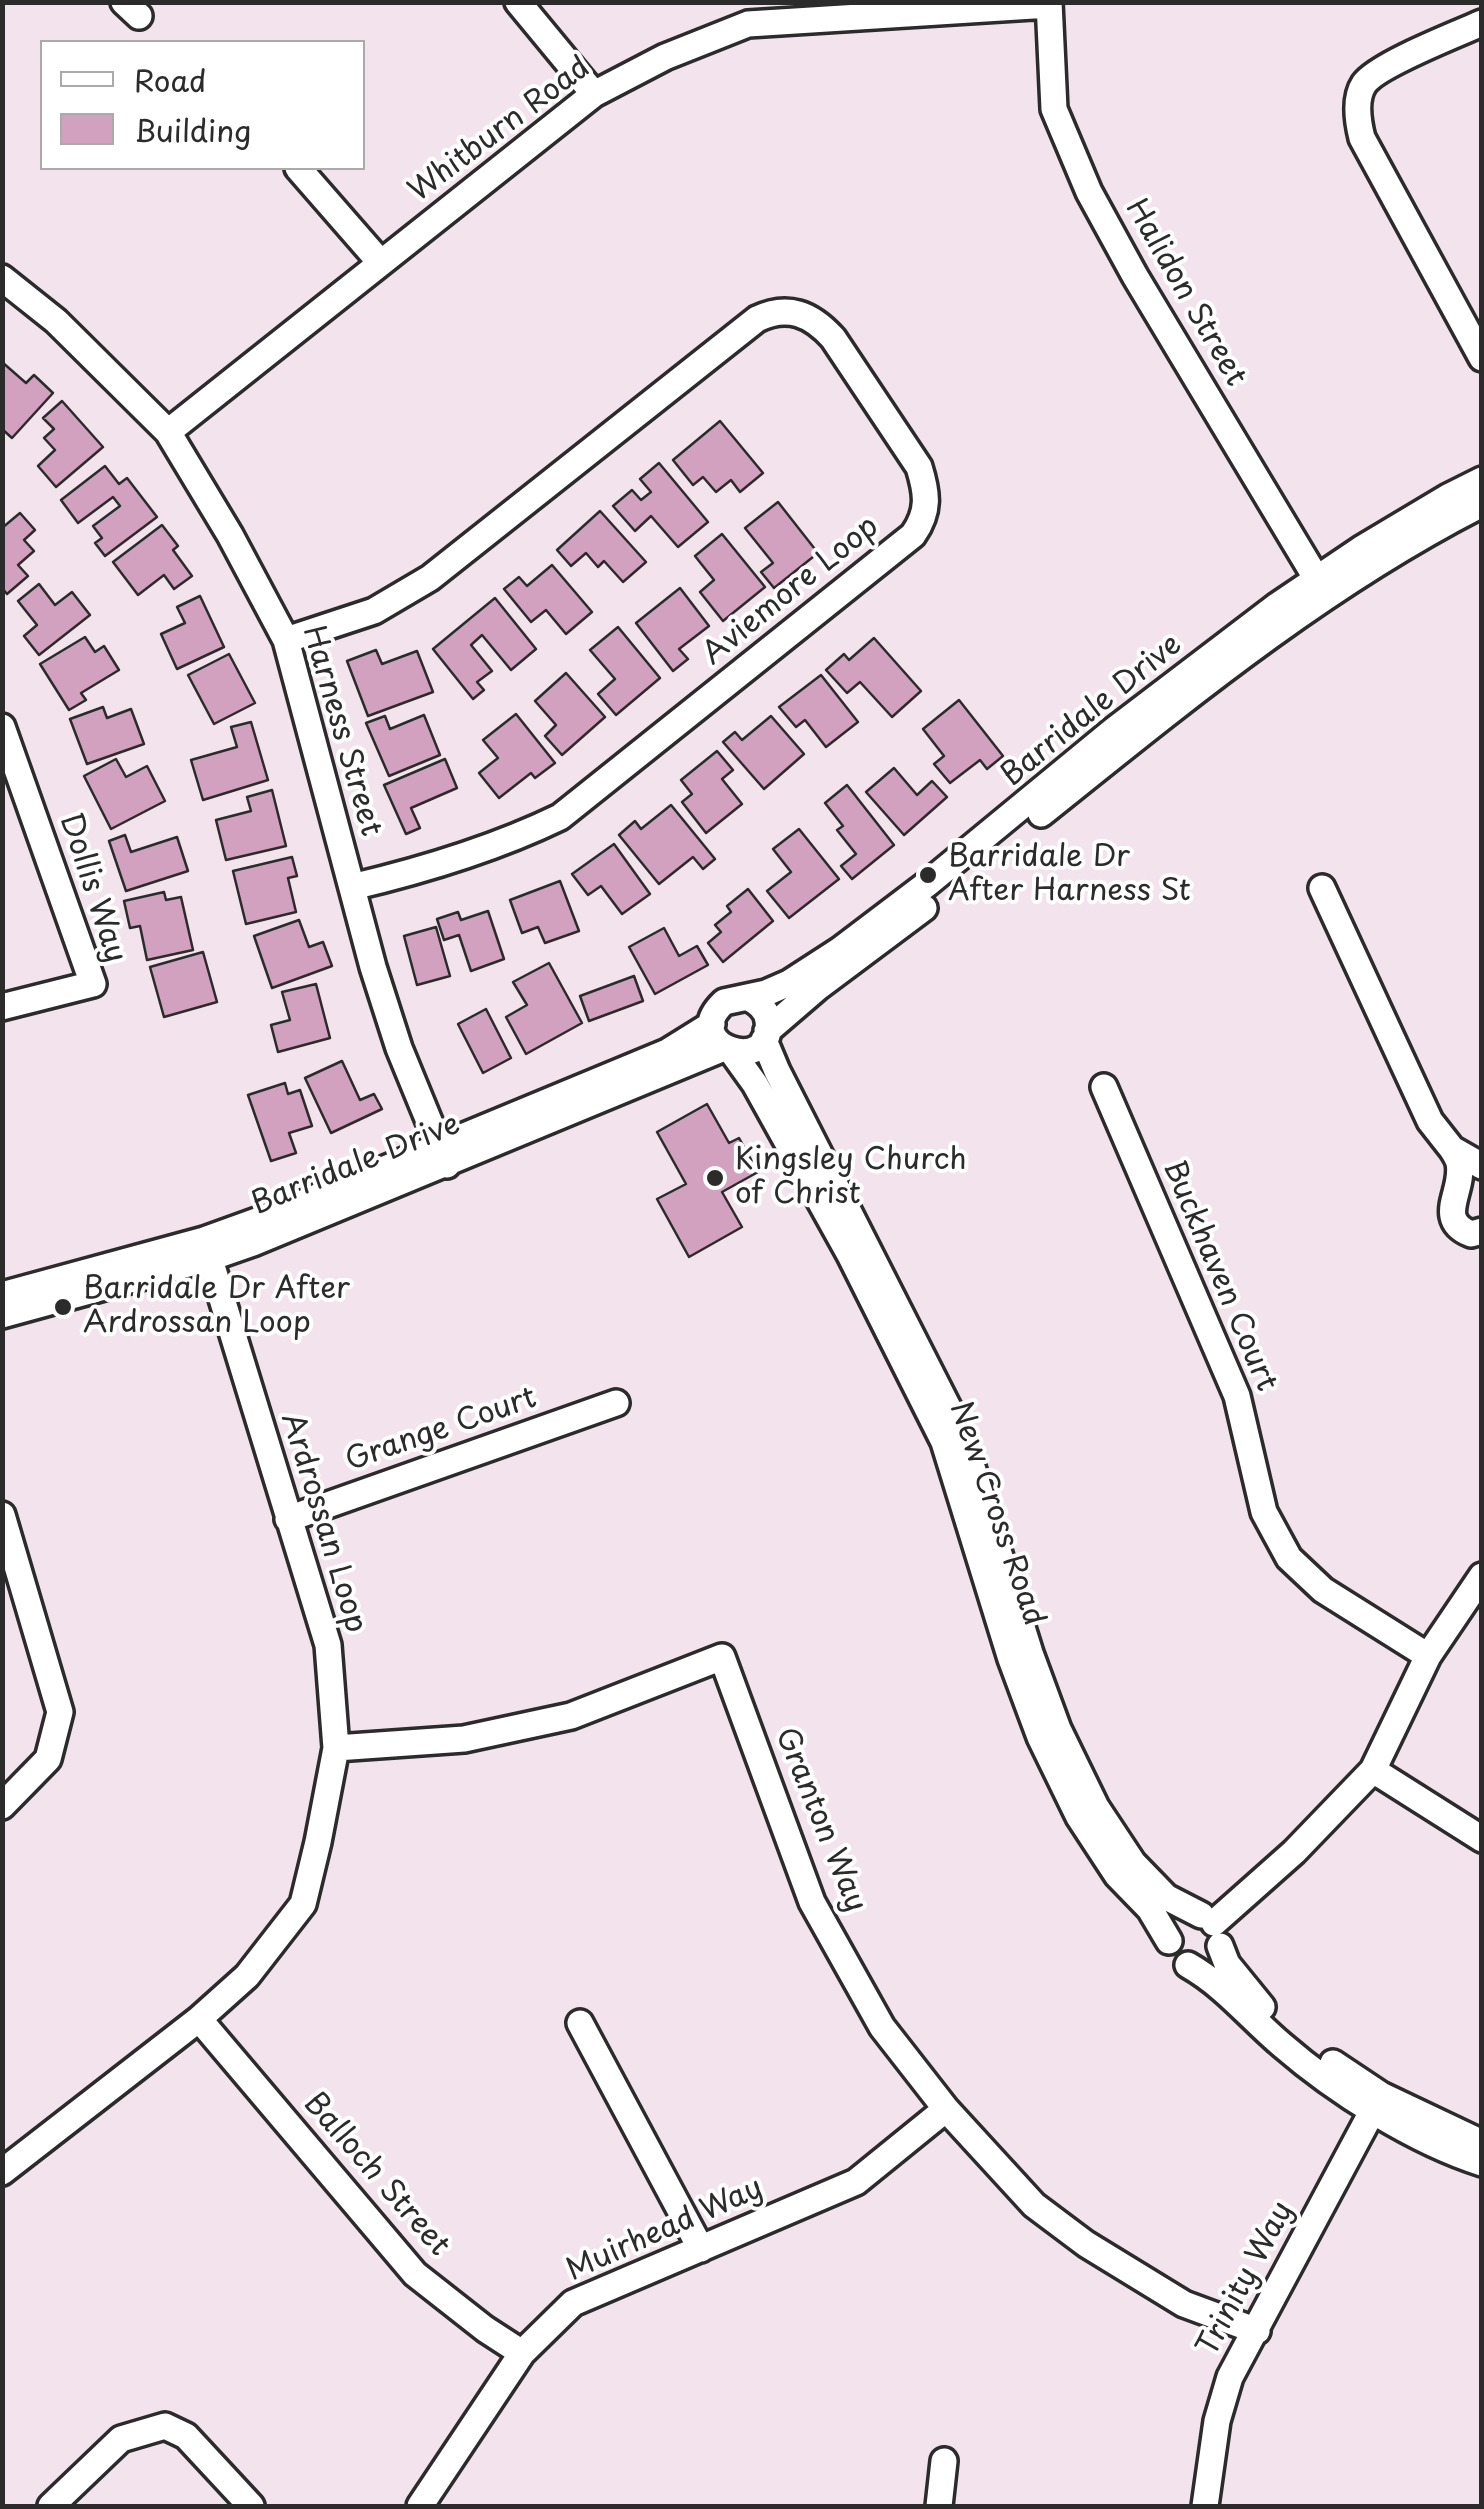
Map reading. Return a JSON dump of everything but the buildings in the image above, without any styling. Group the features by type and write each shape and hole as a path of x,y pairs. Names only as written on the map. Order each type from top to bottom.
{"street":[{"path":"518,2 594,94"},
{"name":"Whitburn Road","path":"168,432 594,94 665,57 748,24 1049,4"},
{"name":"Halidon Street","path":"1049,4 1054,109 1089,192 1321,587"},
{"path":"1482,23 1379,71 1364,85 1358,118 1362,138 1482,358"},
{"path":"300,170 380,262"},
{"name":"Harness Street","path":"2,278 56,321 168,432 230,535 286,640 398,1048 444,1156"},
{"name":"Aviemore Loop","path":"286,640 374,611 430,578 771,312 801,314 826,330 918,466 925,486 924,520 914,535 560,816 518,837 413,872 352,887"},
{"name":"Barridale Drive","path":"749,998 788,983 878,922 1114,730 1448,497 1482,480"},
{"name":"Barridale Drive","path":"766,1036 817,988 888,937 1321,587 1482,504"},
{"name":"Dollis Way","path":"2,727 92,984 2,1007"},
{"path":"1322,888 1430,1122 1460,1164 1458,1188 1450,1209 1453,1221 1460,1230 1471,1234 1482,1230"},
{"path":"740,996 756,1002 766,1015 766,1036 750,1051 728,1050 717,1042 712,1024 713,1015 724,1002 740,996"},
{"name":"Barridale Drive","path":"444,1156 667,1052 712,1024"},
{"name":"New Cross Road","path":"766,1036 776,1071 962,1435 1030,1653 1058,1729 1096,1807 1144,1874 1166,1897 1212,1928 1228,1964 1273,2018 1376,2103 1482,2143"},
{"name":"Barridale Drive","path":"2,1315 207,1249 728,1050"},
{"name":"New Cross Road","path":"728,1050 755,1084 850,1255 944,1442 1012,1660 1040,1737 1079,1817 1118,1876 1150,1909 1169,1941"},
{"name":"Buckhaven Court","path":"1104,1086 1237,1396 1264,1512 1289,1558 1323,1590 1428,1656"},
{"path":"1452,1148 1482,1166"},
{"name":"Barridale Drive","path":"2,1294 207,1249"},
{"name":"Ardrossan Loop","path":"2,2172 199,2019 247,1976 303,1904 336,1748 328,1645 207,1249"},
{"name":"Grange Court","path":"288,1519 616,1403"},
{"path":"2,1515 60,1712 48,1760 2,1806"},
{"path":"1212,1928 1179,1920 1169,1941 1174,1956 1196,1966 1212,1960 1212,1928 1294,1852 1373,1770 1428,1656 1482,1576"},
{"name":"Granton Way","path":"336,1748 464,1739 571,1716 722,1657 812,1902 882,2028 946,2109 1034,2205 1086,2244 1184,2304 1257,2331"},
{"path":"1373,1770 1482,1839"},
{"name":"New Cross Road","path":"1188,1965 1214,1980 1284,2048 1482,2163"},
{"name":"Balloch Street","path":"199,2019 416,2274 485,2329 522,2352"},
{"path":"580,2023 701,2248"},
{"name":"Trinity Way","path":"1206,2506 1217,2421 1230,2377 1376,2103"},
{"name":"Muirhead Way","path":"420,2506 522,2352 573,2303 856,2182 946,2109"},
{"path":"51,2506 121,2439 164,2426 186,2436 251,2506"},
{"path":"938,2506 944,2462"}],"place":[{"name":"Barridale Dr After Harness St","path":"928,875"},
{"name":"Kingsley Church of Christ","path":"715,1178"},
{"name":"Barridale Dr After Ardrossan Loop","path":"63,1307"}]}
